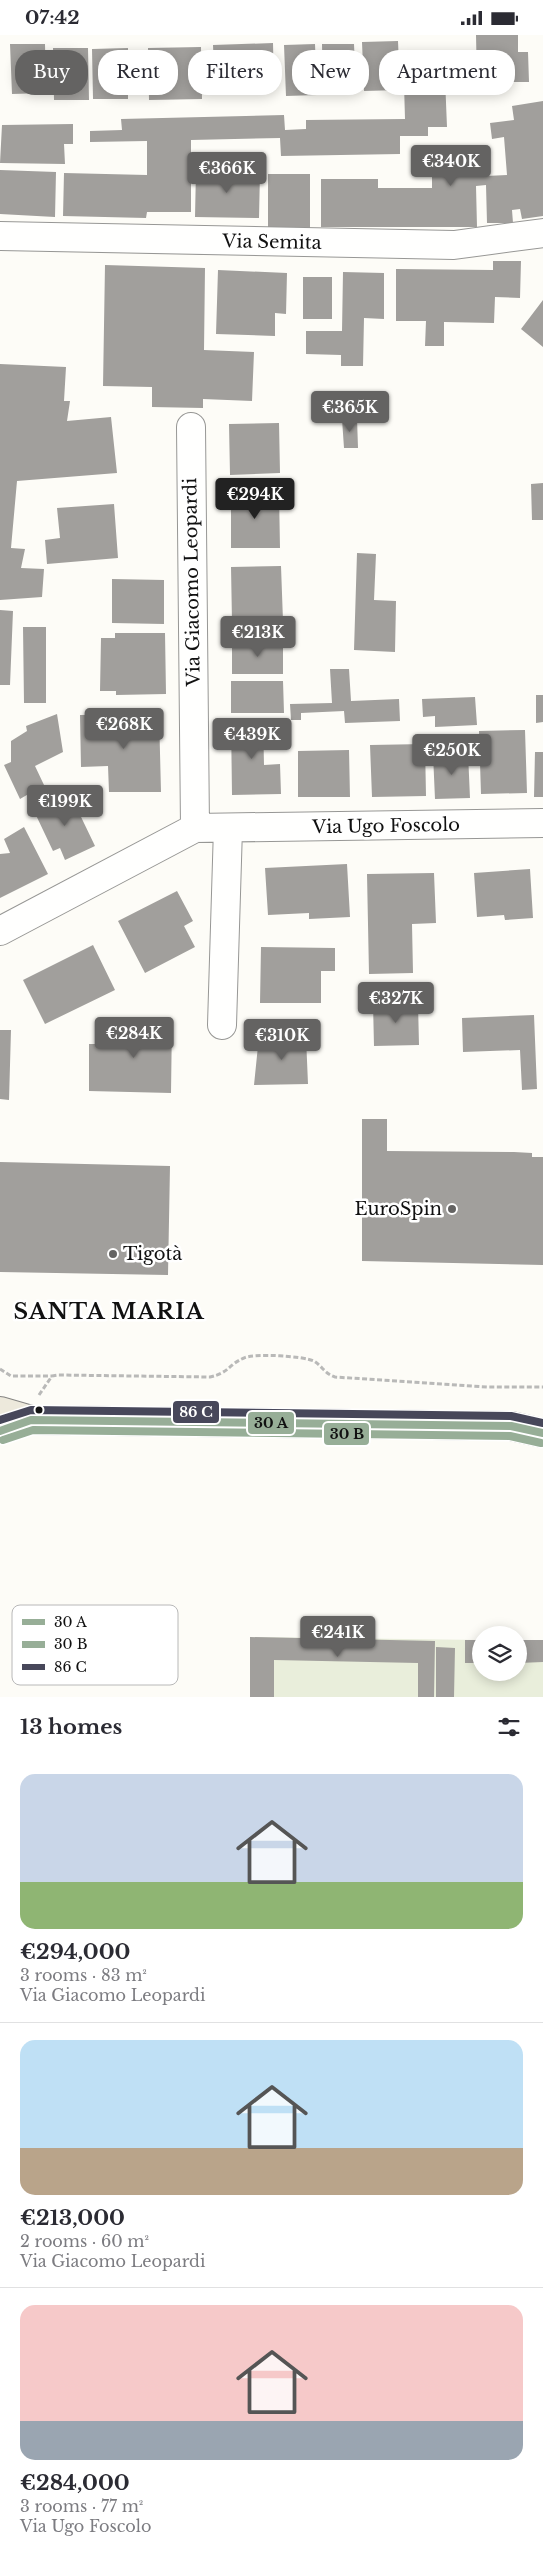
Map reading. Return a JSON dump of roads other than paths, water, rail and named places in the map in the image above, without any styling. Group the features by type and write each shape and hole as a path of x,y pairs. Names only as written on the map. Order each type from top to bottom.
{"main road":[{"path":"0,1411 31,1420 511,1426 543,1433"},
{"path":"511,1426 543,1418"},
{"path":"0,1431 31,1420"}],"street":[{"name":"Via Semita","path":"0,236 454,245 543,233"},
{"name":"Via Giacomo Leopardi","path":"191,427 195,828"},
{"name":"Via Ugo Foscolo","path":"0,931 195,828 543,823"},
{"path":"222,1025 228,828"},
{"path":"511,1426 543,1444"}],"place":[{"name":"EuroSpin","path":"452,1209"},
{"name":"Tigotà","path":"113,1254"}],"district":[{"name":"SANTA MARIA","path":"109,1311"}]}
